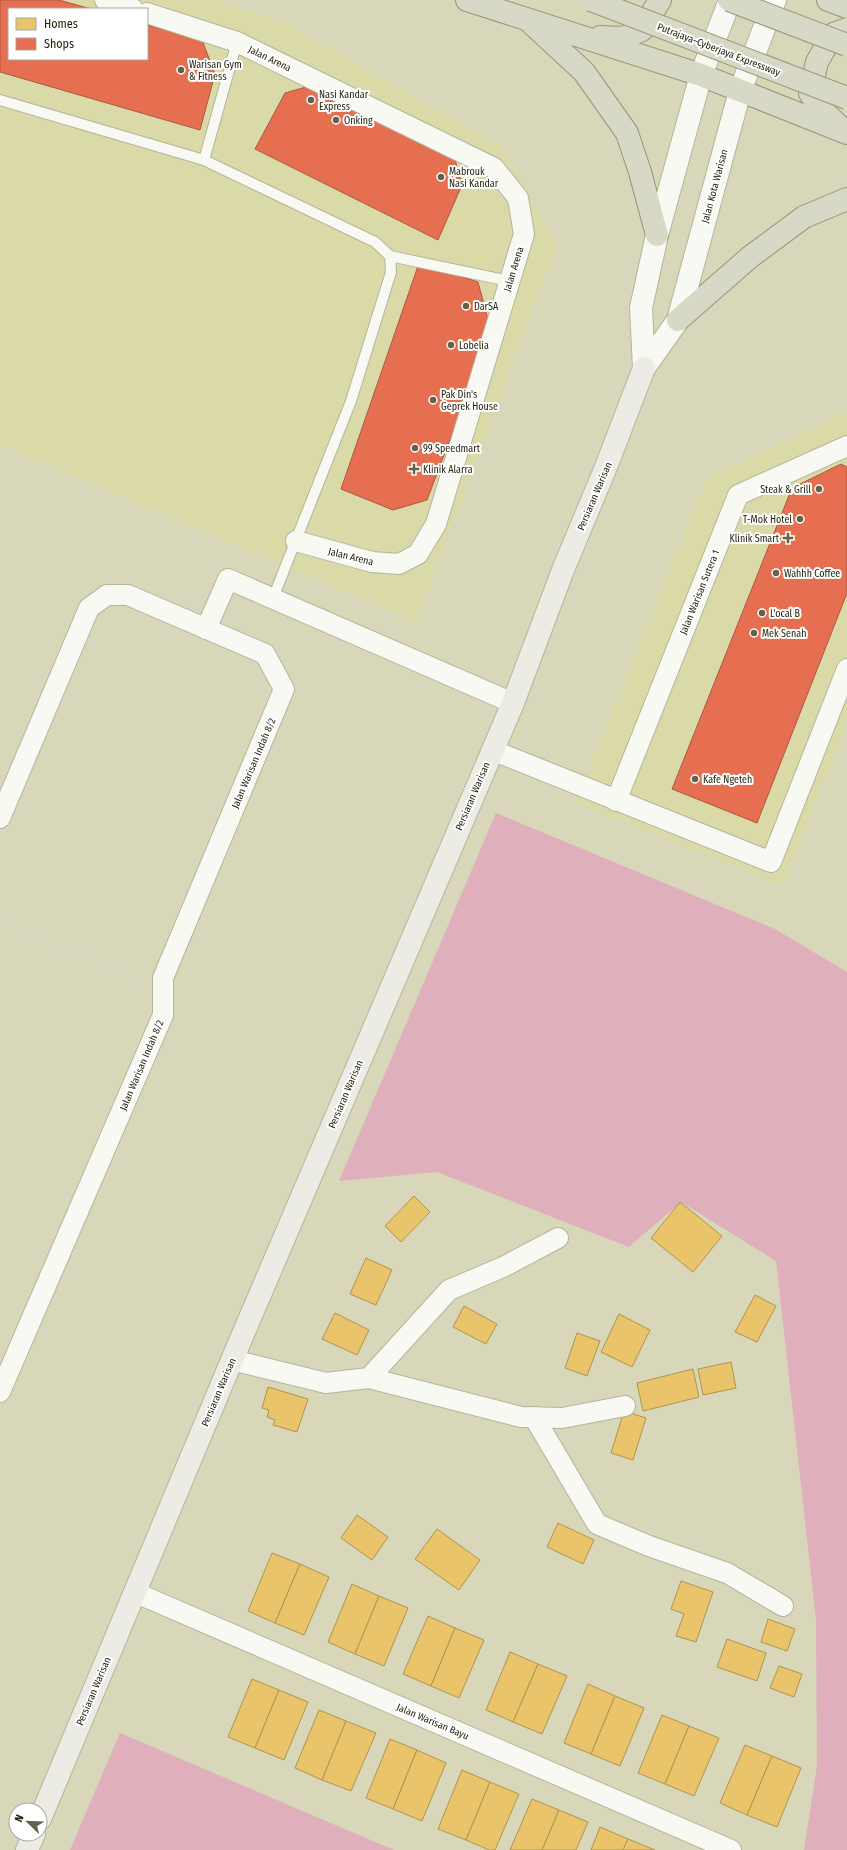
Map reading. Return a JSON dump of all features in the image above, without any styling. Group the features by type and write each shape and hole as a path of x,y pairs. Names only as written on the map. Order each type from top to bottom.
{"highway":[{"path":"467,0 702,75 846,132"},
{"name":"Putrajaya–Cyberjaya Expressway","path":"591,0 847,98"},
{"path":"583,36 623,38 642,30 660,0"},
{"path":"730,0 847,45"},
{"path":"828,0 847,7"},
{"path":"527,20 584,72 627,133 640,172 657,235"},
{"path":"846,132 819,107 810,93 817,62 830,39 833,34 847,29"},
{"path":"678,320 750,257 804,217 847,199"}],"main road":[{"name":"Persiaran Warisan","path":"47,1802 232,1360 513,703 563,570 606,467 644,368"}],"street":[{"path":"104,0 130,8"},
{"path":"644,368 641,308 657,235 702,75 730,0"},
{"name":"Jalan Kota Warisan","path":"644,368 678,320 740,91 776,0"},
{"name":"Jalan Arena","path":"148,13 237,42 494,168 518,198 524,234 436,524 418,554 399,564 372,562 296,541"},
{"name":"Jalan Warisan Sutera 1","path":"616,800 738,495 847,446"},
{"path":"0,818 89,608 106,595 128,594 206,629 228,579 513,703"},
{"name":"Jalan Warisan Indah 8/2","path":"0,1392 5,1363 163,1015 163,978 284,689 265,654 206,629"},
{"path":"492,750 771,862 847,668"},
{"path":"370,1378 449,1290 504,1267 558,1238"},
{"path":"232,1360 326,1383 370,1378 521,1417 562,1418 625,1406"},
{"path":"534,1417 597,1524 649,1546 727,1573 783,1606"},
{"name":"Jalan Warisan Bayu","path":"134,1592 731,1850"}],"lane":[{"path":"204,160 237,42"},
{"path":"0,100 204,160 375,242 390,256 509,281"},
{"path":"273,598 351,401 391,272 390,256"}],"path":[{"path":"0,922 163,988"}],"shaded area":[{"path":"0,0 216,0 288,24 503,147 557,245 416,622 0,445"},
{"path":"847,411 847,723 783,886 575,803 706,479"},
{"path":"496,813 775,929 847,972 847,1850 804,1850 817,1766 816,1620 776,1261 681,1202 629,1247 437,1172 339,1181"},
{"path":"120,1733 394,1850 70,1850"}],"building: Homes":[{"path":"414,1196 430,1212 401,1242 385,1226"},
{"path":"680,1202 722,1236 693,1272 651,1238"},
{"path":"366,1258 392,1270 376,1305 350,1294"},
{"path":"755,1295 776,1306 757,1342 735,1332"},
{"path":"464,1306 497,1324 486,1344 453,1327"},
{"path":"335,1313 369,1330 357,1355 322,1339"},
{"path":"619,1314 650,1330 632,1367 601,1352"},
{"path":"577,1333 600,1341 587,1376 565,1368"},
{"path":"731,1362 736,1388 703,1395 698,1369"},
{"path":"693,1369 699,1397 643,1411 637,1383"},
{"path":"268,1387 308,1399 297,1432 273,1425 275,1420 267,1417 269,1410 262,1408"},
{"path":"624,1411 646,1418 633,1460 611,1453"},
{"path":"357,1515 388,1537 372,1560 341,1538"},
{"path":"558,1523 594,1540 583,1564 547,1547"},
{"path":"437,1529 480,1560 459,1590 415,1559"},
{"path":"272,1553 300,1564 275,1623 248,1611"},
{"path":"300,1564 329,1577 304,1635 275,1623"},
{"path":"681,1581 713,1592 696,1642 676,1636 684,1614 671,1609"},
{"path":"352,1584 379,1596 355,1654 328,1642"},
{"path":"379,1596 408,1608 384,1666 355,1654"},
{"path":"428,1616 455,1628 431,1686 403,1674"},
{"path":"768,1619 795,1629 787,1651 761,1642"},
{"path":"455,1628 484,1640 459,1698 431,1686"},
{"path":"727,1639 766,1653 757,1681 717,1667"},
{"path":"510,1652 538,1664 513,1722 486,1710"},
{"path":"538,1664 567,1676 542,1734 513,1722"},
{"path":"779,1666 802,1674 794,1697 770,1688"},
{"path":"252,1679 279,1690 255,1748 228,1737"},
{"path":"588,1684 615,1696 591,1754 564,1743"},
{"path":"279,1690 308,1702 284,1760 255,1748"},
{"path":"615,1696 644,1708 620,1766 591,1754"},
{"path":"319,1710 346,1721 322,1780 295,1768"},
{"path":"662,1715 689,1726 665,1784 638,1773"},
{"path":"346,1721 376,1733 351,1791 322,1780"},
{"path":"689,1726 719,1738 694,1796 665,1784"},
{"path":"390,1739 417,1750 393,1809 366,1798"},
{"path":"745,1745 772,1756 747,1815 720,1803"},
{"path":"417,1750 446,1763 422,1821 393,1809"},
{"path":"772,1756 801,1768 777,1827 747,1815"},
{"path":"462,1770 490,1782 466,1840 438,1829"},
{"path":"490,1782 519,1794 495,1850 489,1850 466,1840"},
{"path":"532,1799 559,1810 542,1850 510,1850"},
{"path":"559,1810 588,1822 576,1850 542,1850"},
{"path":"600,1827 628,1839 623,1850 591,1850"},
{"path":"628,1839 655,1850 623,1850"}],"building: Shops":[{"path":"0,0 59,0 87,8 8,8 8,60 148,60 148,25 202,40 215,74 200,130 0,72"},
{"path":"320,83 454,156 462,185 438,240 255,149 285,93"},
{"path":"419,263 478,282 491,331 427,500 393,510 341,489"},
{"path":"841,464 847,467 847,593 757,823 672,789 792,488"}],"place":[{"name":"Warisan Gym & Fitness","path":"181,70"},
{"name":"Nasi Kandar Express","path":"311,100"},
{"name":"Onking","path":"336,120"},
{"name":"Mabrouk Nasi Kandar","path":"441,177"},
{"name":"DarSA","path":"466,306"},
{"name":"Lobelia","path":"451,345"},
{"name":"Pak Din's Geprek House","path":"433,400"},
{"name":"99 Speedmart","path":"415,448"},
{"name":"Klinik Alarra","path":"414,469"},
{"name":"Steak & Grill","path":"819,489"},
{"name":"T-Mok Hotel","path":"800,519"},
{"name":"Klinik Smart","path":"788,538"},
{"name":"Wahhh Coffee","path":"776,573"},
{"name":"L'ocal B","path":"762,613"},
{"name":"Mek Senah","path":"754,633"},
{"name":"Kafe Ngeteh","path":"695,779"}]}
